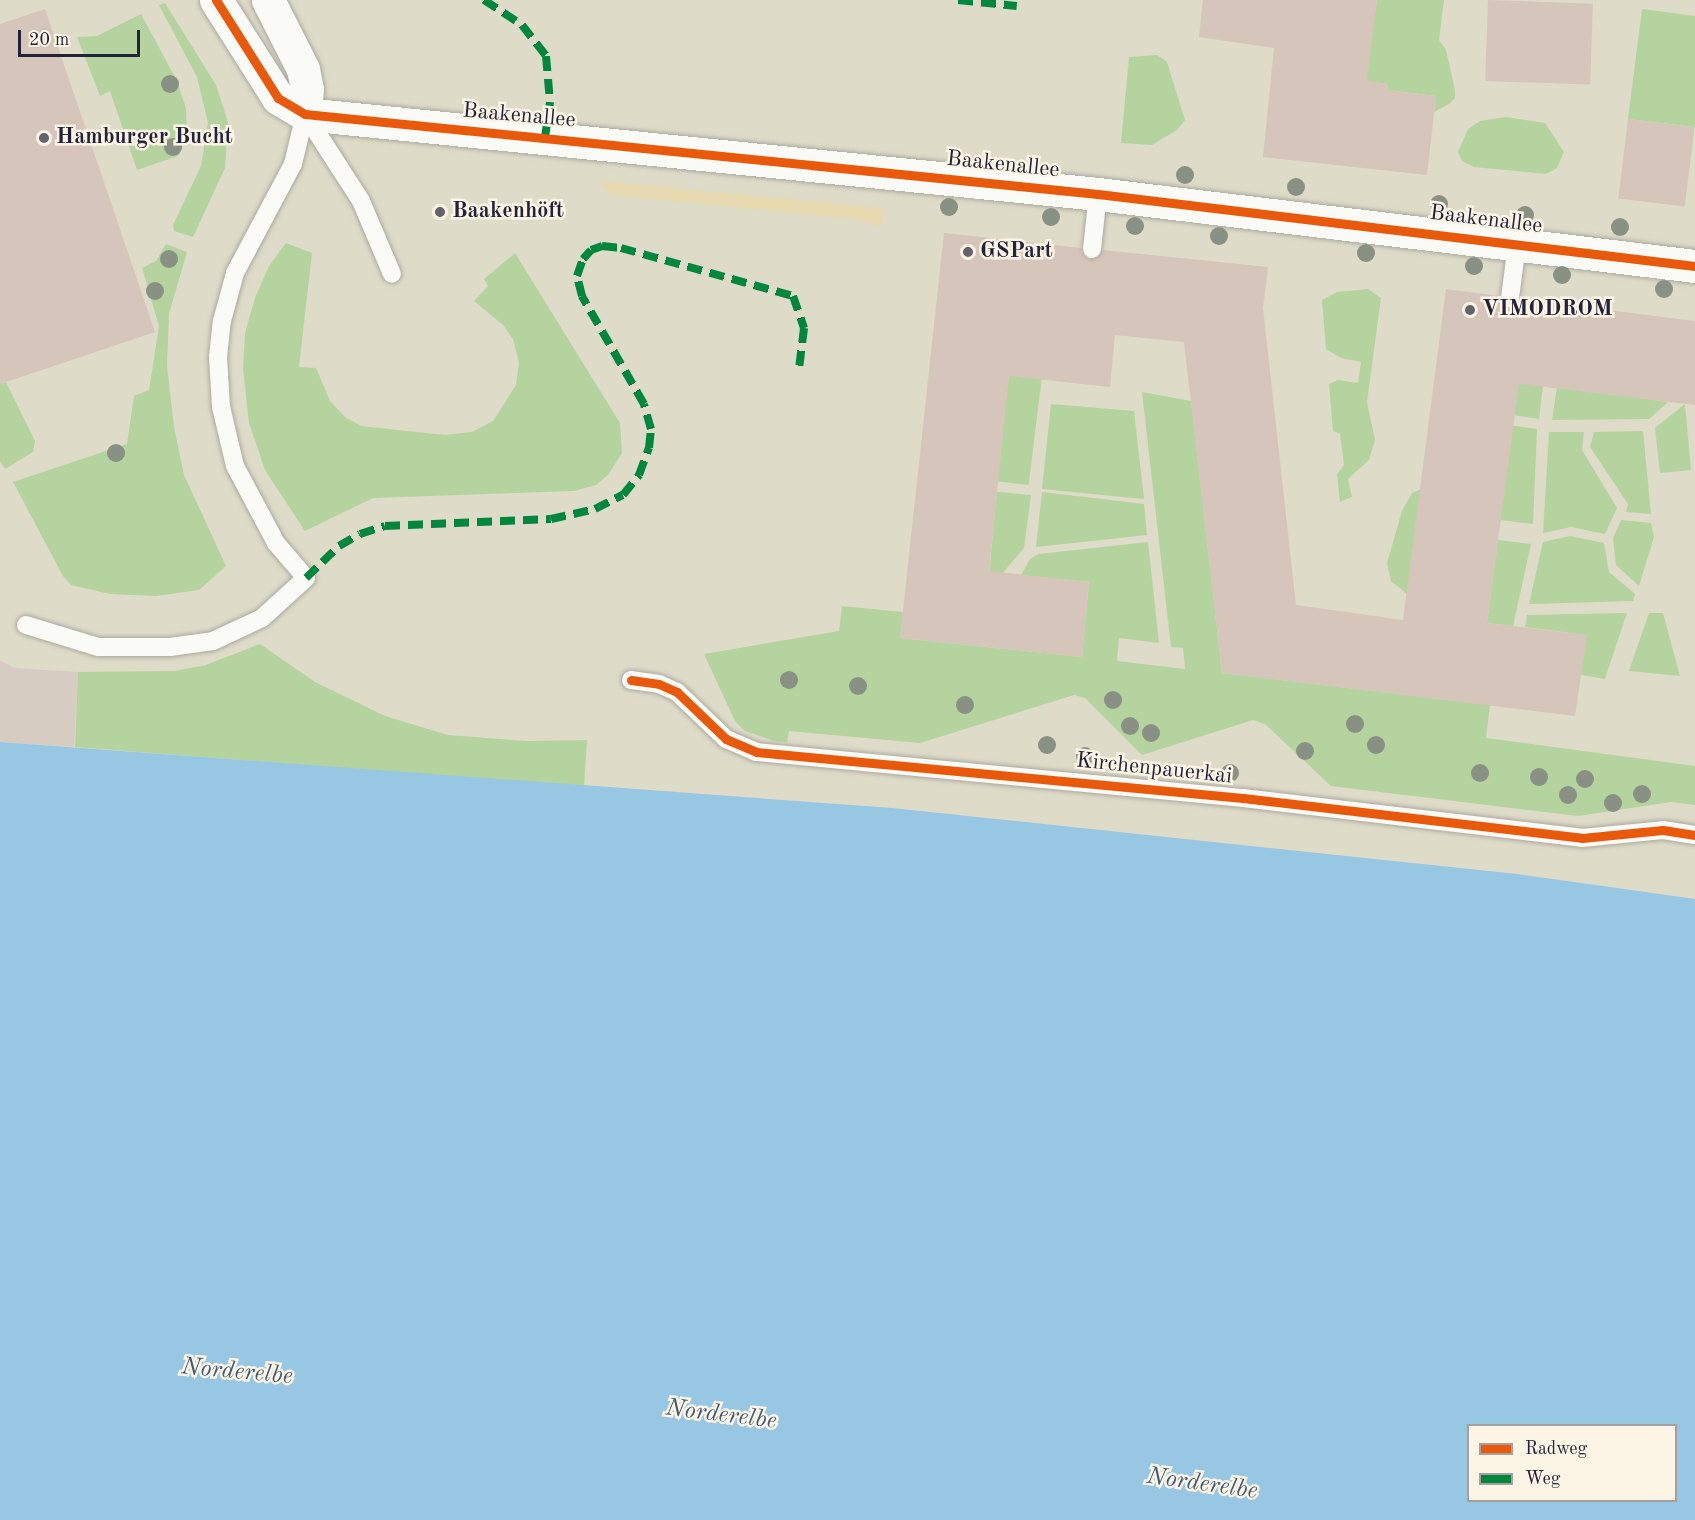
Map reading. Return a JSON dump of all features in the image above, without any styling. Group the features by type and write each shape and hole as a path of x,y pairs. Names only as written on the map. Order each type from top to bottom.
{"street":[{"path":"216,0 278,98 305,114"},
{"path":"268,0 303,69 305,114"},
{"name":"Baakenallee","path":"305,114 1098,194 1695,266"}],"lane":[{"path":"305,114 361,201 392,274"},
{"path":"26,625 99,647 161,648 213,640 262,618 306,578 276,543 246,490 228,438 218,381 222,321 235,273 293,164 305,114"},
{"path":"1092,249 1098,194"},
{"path":"1510,298 1517,244"},
{"name":"Kirchenpauerkai","path":"631,680 659,684 677,692 726,739 756,752 1243,798 1582,838 1663,830 1695,835"}],"shaded area":[{"path":"0,660 14,668 78,672 74,747 0,742"}],"green space":[{"path":"1377,0 1444,0 1439,40 1446,50 1455,90 1455,98 1449,104 1434,112 1436,96 1387,90 1388,84 1365,81"},
{"path":"165,3 216,85 228,122 225,168 193,237 174,231 173,225 201,166 208,123 197,77 159,5"},
{"path":"1642,9 1695,16 1695,127 1628,119"},
{"path":"141,14 176,79 186,108 187,139 178,156 137,170 110,91 100,96 77,37 97,36"},
{"path":"1157,55 1167,62 1185,120 1177,130 1152,145 1121,143 1129,57"},
{"path":"1506,117 1545,123 1564,152 1557,168 1546,174 1474,167 1462,161 1458,152 1468,129 1480,121"},
{"path":"286,243 312,253 299,367 316,368 330,401 345,417 361,426 445,435 472,432 493,421 516,385 519,363 513,339 503,325 474,301 488,286 484,279 515,253 620,423 622,453 608,475 596,485 574,491 373,498 305,531 265,470 249,423 243,369 245,333 255,298 269,266"},
{"path":"166,244 187,252 169,314 167,366 174,427 184,475 226,566 199,590 156,596 110,594 71,585 63,576 13,482 127,444 134,396 149,390 159,326 142,268 156,261"},
{"path":"1368,289 1381,298 1367,402 1375,440 1369,460 1348,479 1352,497 1340,502 1337,474 1344,465 1340,434 1333,431 1329,384 1338,380 1358,383 1361,362 1341,358 1326,349 1322,300 1337,292"},
{"path":"1010,366 1043,370 1029,485 996,481"},
{"path":"1436,371 1543,386 1539,419 1463,408"},
{"path":"6,382 35,441 33,452 5,469 0,461 0,384"},
{"path":"1557,387 1668,402 1649,419 1552,420"},
{"path":"1142,392 1191,401 1222,673 1490,705 1486,738 1695,766 1695,805 1671,802 1578,816 1331,786 1265,724 1253,720 1142,755 1085,698 1074,695 920,743 789,731 787,742 774,741 745,731 735,721 704,654 839,631 842,606 903,612 900,638 1082,657 1089,582 1021,575 1030,559 1039,554 1148,542 1159,643 1119,638 1117,661 1185,669 1183,648 1171,647"},
{"path":"1051,404 1134,411 1144,499 1042,489"},
{"path":"1685,404 1691,470 1660,473 1655,428"},
{"path":"1461,418 1537,429 1533,524 1501,520"},
{"path":"1643,431 1651,514 1626,512 1628,504 1590,447 1594,432"},
{"path":"1549,432 1584,432 1582,450 1617,508 1605,534 1571,527 1543,533"},
{"path":"1421,489 1408,595 1391,581 1387,563 1402,511 1412,493"},
{"path":"997,492 1031,495 1024,548 1001,575 989,574"},
{"path":"1042,492 1144,504 1147,535 1036,547"},
{"path":"1621,520 1651,523 1654,537 1639,586 1616,565 1613,538"},
{"path":"1570,536 1604,543 1609,572 1635,594 1633,601 1529,604 1543,542"},
{"path":"1498,540 1531,544 1513,626 1487,623"},
{"path":"1627,613 1605,679 1581,675 1586,635 1525,627 1527,615"},
{"path":"1649,613 1663,613 1680,676 1629,671"},
{"path":"260,644 315,682 385,716 448,735 526,741 587,740 584,787 75,747 78,672 175,671 206,665"}],"sand":[{"path":"599,181 884,208 882,227 856,219 611,195"}],"water":[{"name":"Norderelbe","path":"0,742 892,808 1517,874 1695,899 1695,1520 0,1520"}],"building":[{"path":"1203,0 1377,0 1367,81 1388,84 1387,90 1436,96 1427,175 1263,157 1274,48 1199,37"},
{"path":"1488,0 1593,4 1590,85 1485,81"},
{"name":"Hamburger Bucht","path":"45,9 155,332 0,384 0,24"},
{"path":"1628,119 1695,127 1685,207 1618,198"},
{"path":"944,233 1081,248 1085,258 1091,260 1103,250 1268,267 1263,308 1296,605 1403,620 1446,289 1499,296 1503,307 1509,309 1521,299 1695,321 1695,405 1519,384 1487,623 1587,635 1575,716 1222,673 1184,342 1115,335 1110,387 1009,376 989,571 1089,582 1082,657 900,638"}],"marked path":[{"path":"484,0 522,25 546,56 550,102 545,137"},
{"path":"958,0 1017,6"},
{"path":"306,578 339,546 360,534 385,526 551,519 595,509 623,495 639,475 649,448 651,429 644,404 582,296 577,276 583,259 591,250 602,246 621,248 793,296 804,328 799,369"}],"cycle path":[{"path":"216,0 278,98 305,114 1098,194 1695,266"},
{"path":"631,680 659,684 677,692 726,739 756,752 1243,798 1582,838 1663,830 1695,835"}],"place":[{"name":"Hamburger Bucht","path":"44,138"},
{"name":"Baakenhöft","path":"440,212"},
{"name":"GSPart","path":"968,252"},
{"name":"VIMODROM","path":"1470,310"}]}
